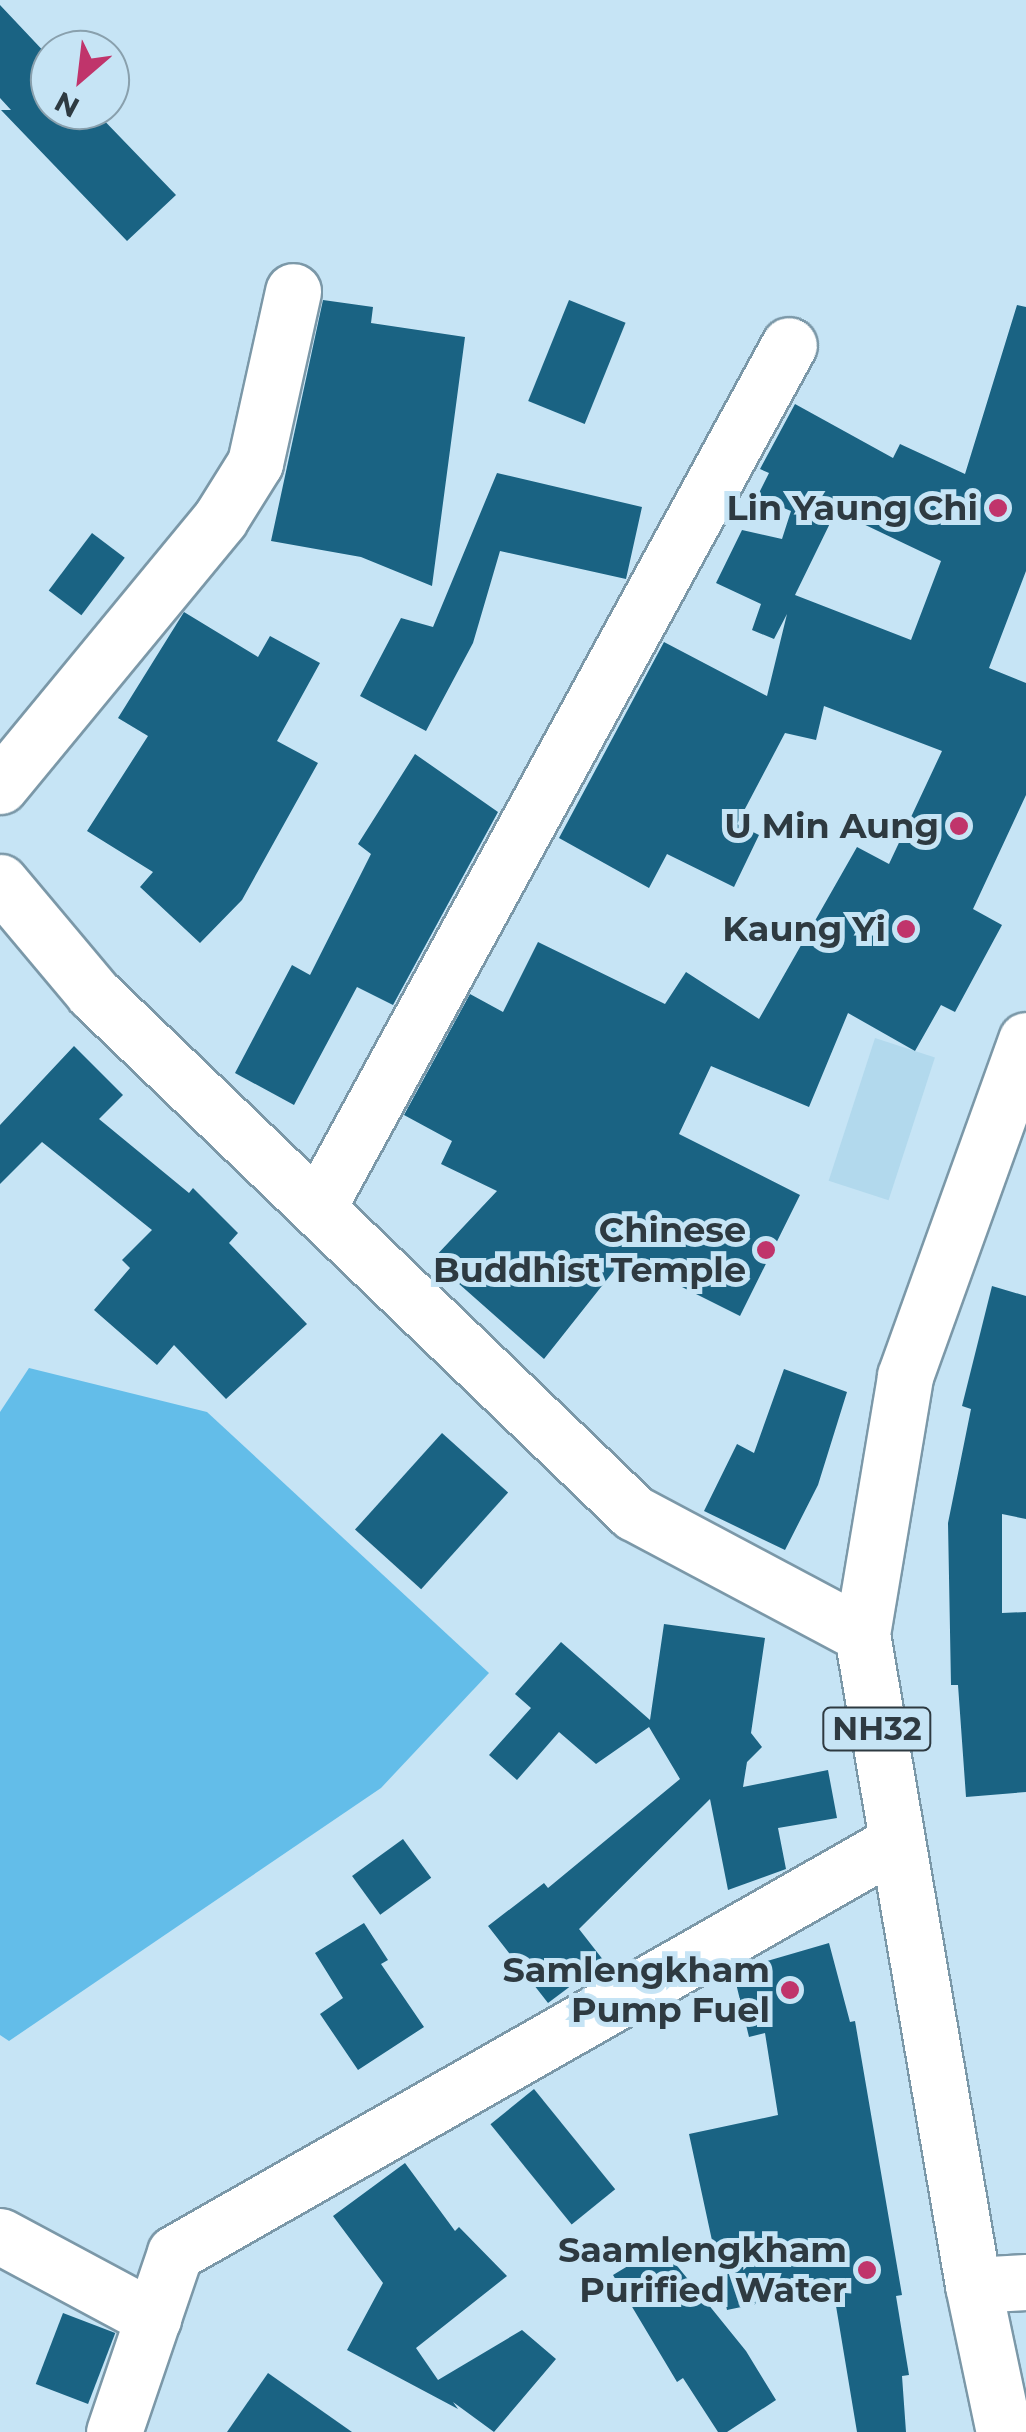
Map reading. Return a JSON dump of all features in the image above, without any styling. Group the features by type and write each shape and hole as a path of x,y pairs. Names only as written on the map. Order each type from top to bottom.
{"main road":[{"path":"0,786 220,519 255,463 293,291"},
{"path":"318,1208 789,344"},
{"path":"0,882 93,993 634,1513 862,1634"},
{"name":"NH32","path":"1004,2432 972,2285 862,1634 905,1376 1021,1068"},
{"path":"114,2432 175,2254 896,1843"},
{"path":"0,2236 153,2318"},
{"path":"972,2285 1026,2282"}],"shaded area":[{"path":"875,1038 935,1057 889,1200 829,1181"}],"water":[{"path":"29,1368 207,1412 489,1673 381,1788 9,2041 0,2035 0,1412"}],"building":[{"path":"0,5 30,37 30,130 113,130 176,195 127,241 1,110 11,110 0,98"},
{"path":"323,300 373,307 371,323 465,337 432,586 361,557 271,541"},
{"path":"569,300 626,323 585,424 528,401"},
{"path":"1017,305 1026,307 1026,571 989,668 1026,683 1026,795 973,909 1002,925 955,1012 941,1005 915,1051 848,1013 809,1107 711,1066 679,1134 800,1195 740,1316 624,1258 544,1359 432,1260 497,1191 441,1164 452,1141 404,1115 470,994 503,1012 538,942 665,1004 686,972 759,1019 857,847 889,864 942,751 824,706 816,740 785,733 737,824 759,835 734,887 667,854 649,888 559,838 664,642 767,696 787,614 774,639 752,630 761,604 716,583 742,530 782,539 791,511 757,497 769,473 760,469 795,404 893,458 900,444 965,474","holes":["836,511 941,561 911,640 795,595"]},
{"path":"497,473 642,507 626,579 500,551 473,643 426,731 360,696 401,618 433,627"},
{"path":"92,533 125,558 81,615 49,591"},
{"path":"184,612 258,657 270,636 320,663 277,741 318,763 242,900 200,943 140,887 153,872 87,831 148,736 118,718"},
{"path":"415,754 498,812 393,1005 357,987 294,1105 235,1073 292,965 310,975 371,854 358,844"},
{"path":"74,1046 123,1095 99,1119 189,1193 193,1188 238,1233 229,1243 307,1324 226,1399 174,1345 157,1365 94,1310 130,1268 122,1260 152,1230 42,1142 0,1184 0,1125"},
{"path":"992,1286 1026,1296 1026,1519 1002,1514 1002,1613 1026,1612 1026,1792 966,1797 958,1685 951,1685 948,1523 971,1409 962,1406"},
{"path":"784,1369 847,1392 818,1485 785,1550 704,1511 737,1444 754,1453"},
{"path":"442,1433 508,1493 421,1589 355,1530"},
{"path":"664,1624 765,1638 751,1733 762,1747 747,1762 743,1787 828,1770 837,1818 778,1828 786,1869 728,1890 710,1799 579,1929 604,1961 548,2003 488,1926 544,1883 548,1888 680,1779 649,1727 596,1764 559,1732 517,1780 489,1755 531,1708 515,1694 561,1642 650,1720"},
{"path":"403,1839 431,1878 380,1915 352,1876"},
{"path":"364,1923 388,1960 381,1964 424,2027 358,2070 320,2014 343,1998 315,1953"},
{"path":"829,1943 850,2022 855,2021 902,2295 896,2296 909,2375 902,2376 906,2432 857,2432 833,2288 727,2310 689,2134 778,2115 765,2033 749,2037 733,1971"},
{"path":"534,2089 615,2189 572,2224 490,2124"},
{"path":"405,2163 455,2231 459,2227 507,2276 416,2348 438,2380 522,2330 556,2359 494,2432 453,2402 458,2409 347,2350 383,2283 333,2216"},
{"path":"661,2246 746,2351 776,2400 727,2432 718,2432 683,2378 677,2382 613,2275"},
{"path":"63,2313 115,2333 88,2404 36,2384"},
{"path":"268,2373 352,2432 227,2432"}],"place":[{"name":"Lin Yaung Chi","path":"998,508"},
{"name":"U Min Aung","path":"959,826"},
{"name":"Kaung Yi","path":"906,929"},
{"name":"Chinese Buddhist Temple","path":"766,1250"},
{"name":"Samlengkham Pump Fuel","path":"790,1990"},
{"name":"Saamlengkham Purified Water","path":"867,2270"}]}
